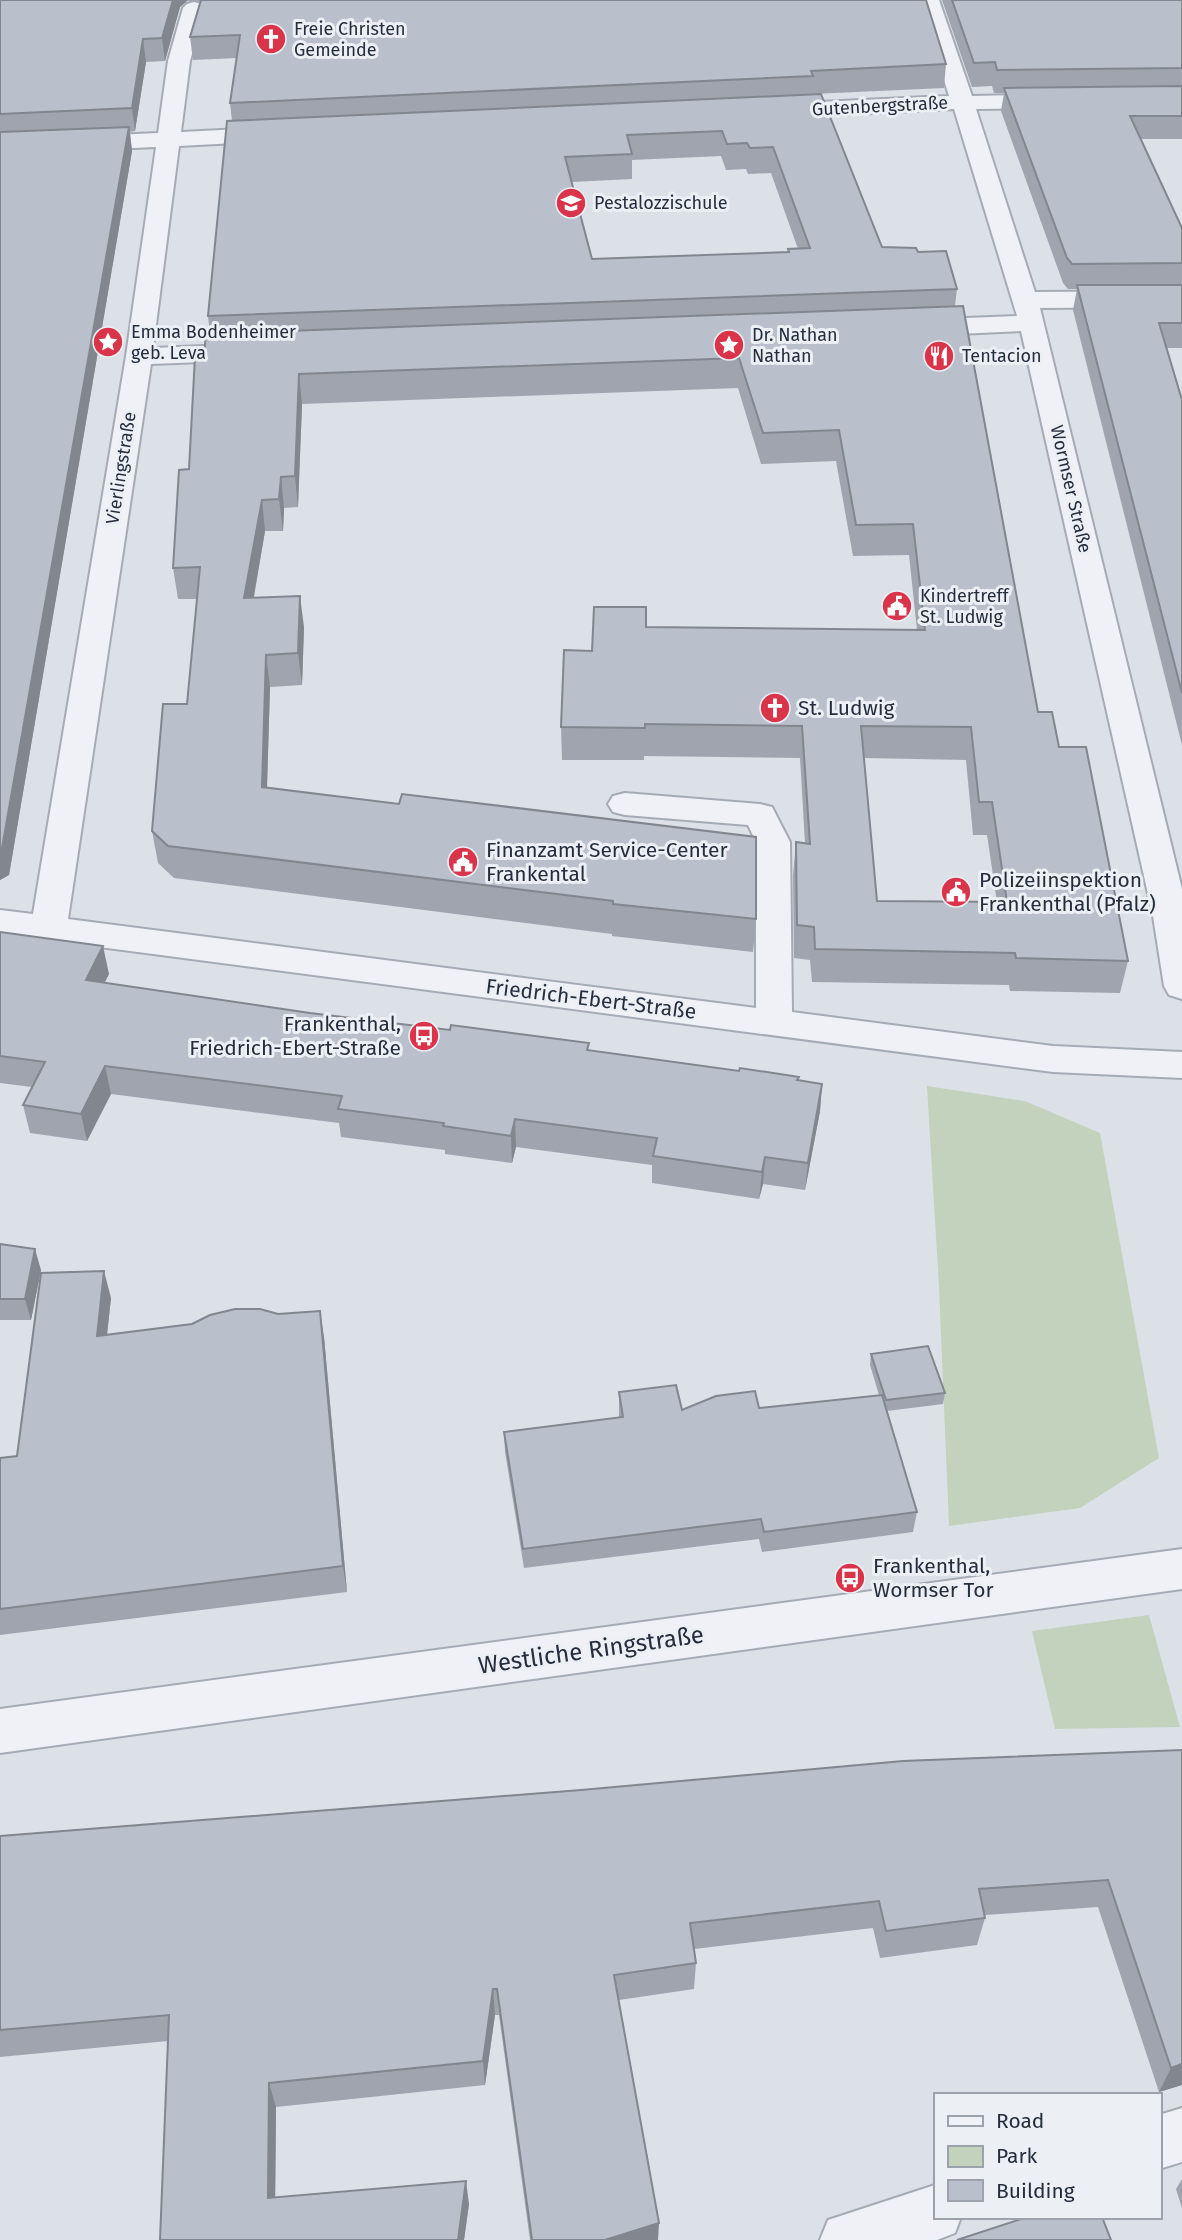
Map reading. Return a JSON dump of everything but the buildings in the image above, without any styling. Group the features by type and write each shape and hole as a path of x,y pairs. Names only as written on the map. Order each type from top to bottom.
{"street":[{"name":"Wormser Straße","path":"929,0 1029,312 1175,934 1182,986"},
{"name":"Vierlingstraße","path":"49,928 139,356 179,61 194,8"},
{"name":"Gutenbergstraße","path":"755,111 963,102 1074,101"},
{"path":"0,147 293,133"},
{"path":"889,328 1029,312 1182,299"},
{"path":"139,356 278,351"},
{"path":"625,804 760,815 773,842 774,1022"},
{"path":"1156,859 1182,884"},
{"name":"Friedrich-Ebert-Straße","path":"0,922 1053,1059 1182,1065"},
{"name":"Westliche Ringstraße","path":"0,1731 1182,1569"},
{"path":"1161,2141 1182,2135"},
{"path":"848,2240 934,2213"}],"green space":[{"path":"927,1086 1025,1101 1100,1133 1159,1458 1080,1508 949,1526"},
{"path":"1149,1615 1180,1727 1055,1729 1032,1631"}],"place":[{"name":"Freie Christen Gemeinde","path":"271,39"},
{"name":"Pestalozzischule","path":"571,203"},
{"name":"Emma Bodenheimer geb. Leva","path":"108,342"},
{"name":"Dr. Nathan Nathan","path":"729,345"},
{"name":"Tentacion","path":"939,356"},
{"name":"Kindertreff St. Ludwig","path":"897,606"},
{"name":"St. Ludwig","path":"775,708"},
{"name":"Finanzamt Service-Center Frankental","path":"463,862"},
{"name":"Polizeiinspektion Frankenthal (Pfalz)","path":"956,892"},
{"name":"Frankenthal, Friedrich-Ebert-Straße","path":"424,1036"},
{"name":"Frankenthal, Wormser Tor","path":"850,1578"}]}
